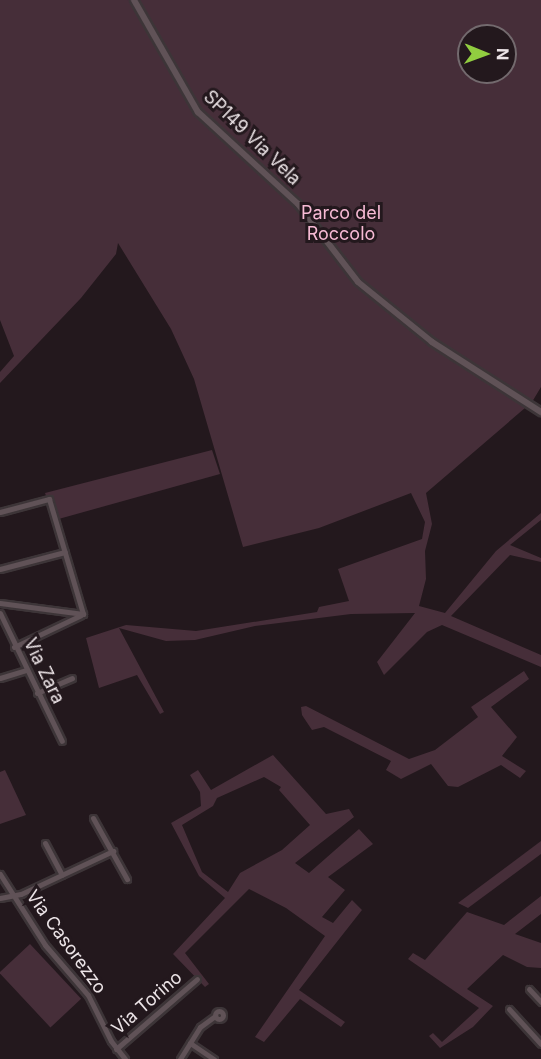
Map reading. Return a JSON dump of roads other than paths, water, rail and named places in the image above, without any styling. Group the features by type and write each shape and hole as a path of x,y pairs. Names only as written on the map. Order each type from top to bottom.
{"street":[{"name":"SP149 Via Vela","path":"134,0 198,112 298,204 358,282 432,342 541,412"},
{"path":"0,512 50,499 83,614"},
{"path":"0,569 65,552"},
{"path":"0,603 83,614"},
{"name":"Via Zara","path":"0,613 14,647 62,741"},
{"path":"14,647 83,614"},
{"path":"0,678 26,670"},
{"path":"37,693 72,678"},
{"path":"93,818 128,879"},
{"path":"45,843 62,875"},
{"path":"0,898 62,875 113,851"},
{"name":"Via Casorezzo","path":"0,874 60,966 88,995 116,1049 125,1059"},
{"name":"Via Torino","path":"116,1049 197,979"},
{"path":"529,989 541,1002"},
{"path":"509,1010 541,1044"},
{"path":"180,1059 200,1027 215,1016"},
{"path":"190,1043 214,1059"}],"park label":[{"name":"Parco del Roccolo","path":"341,224"}]}
